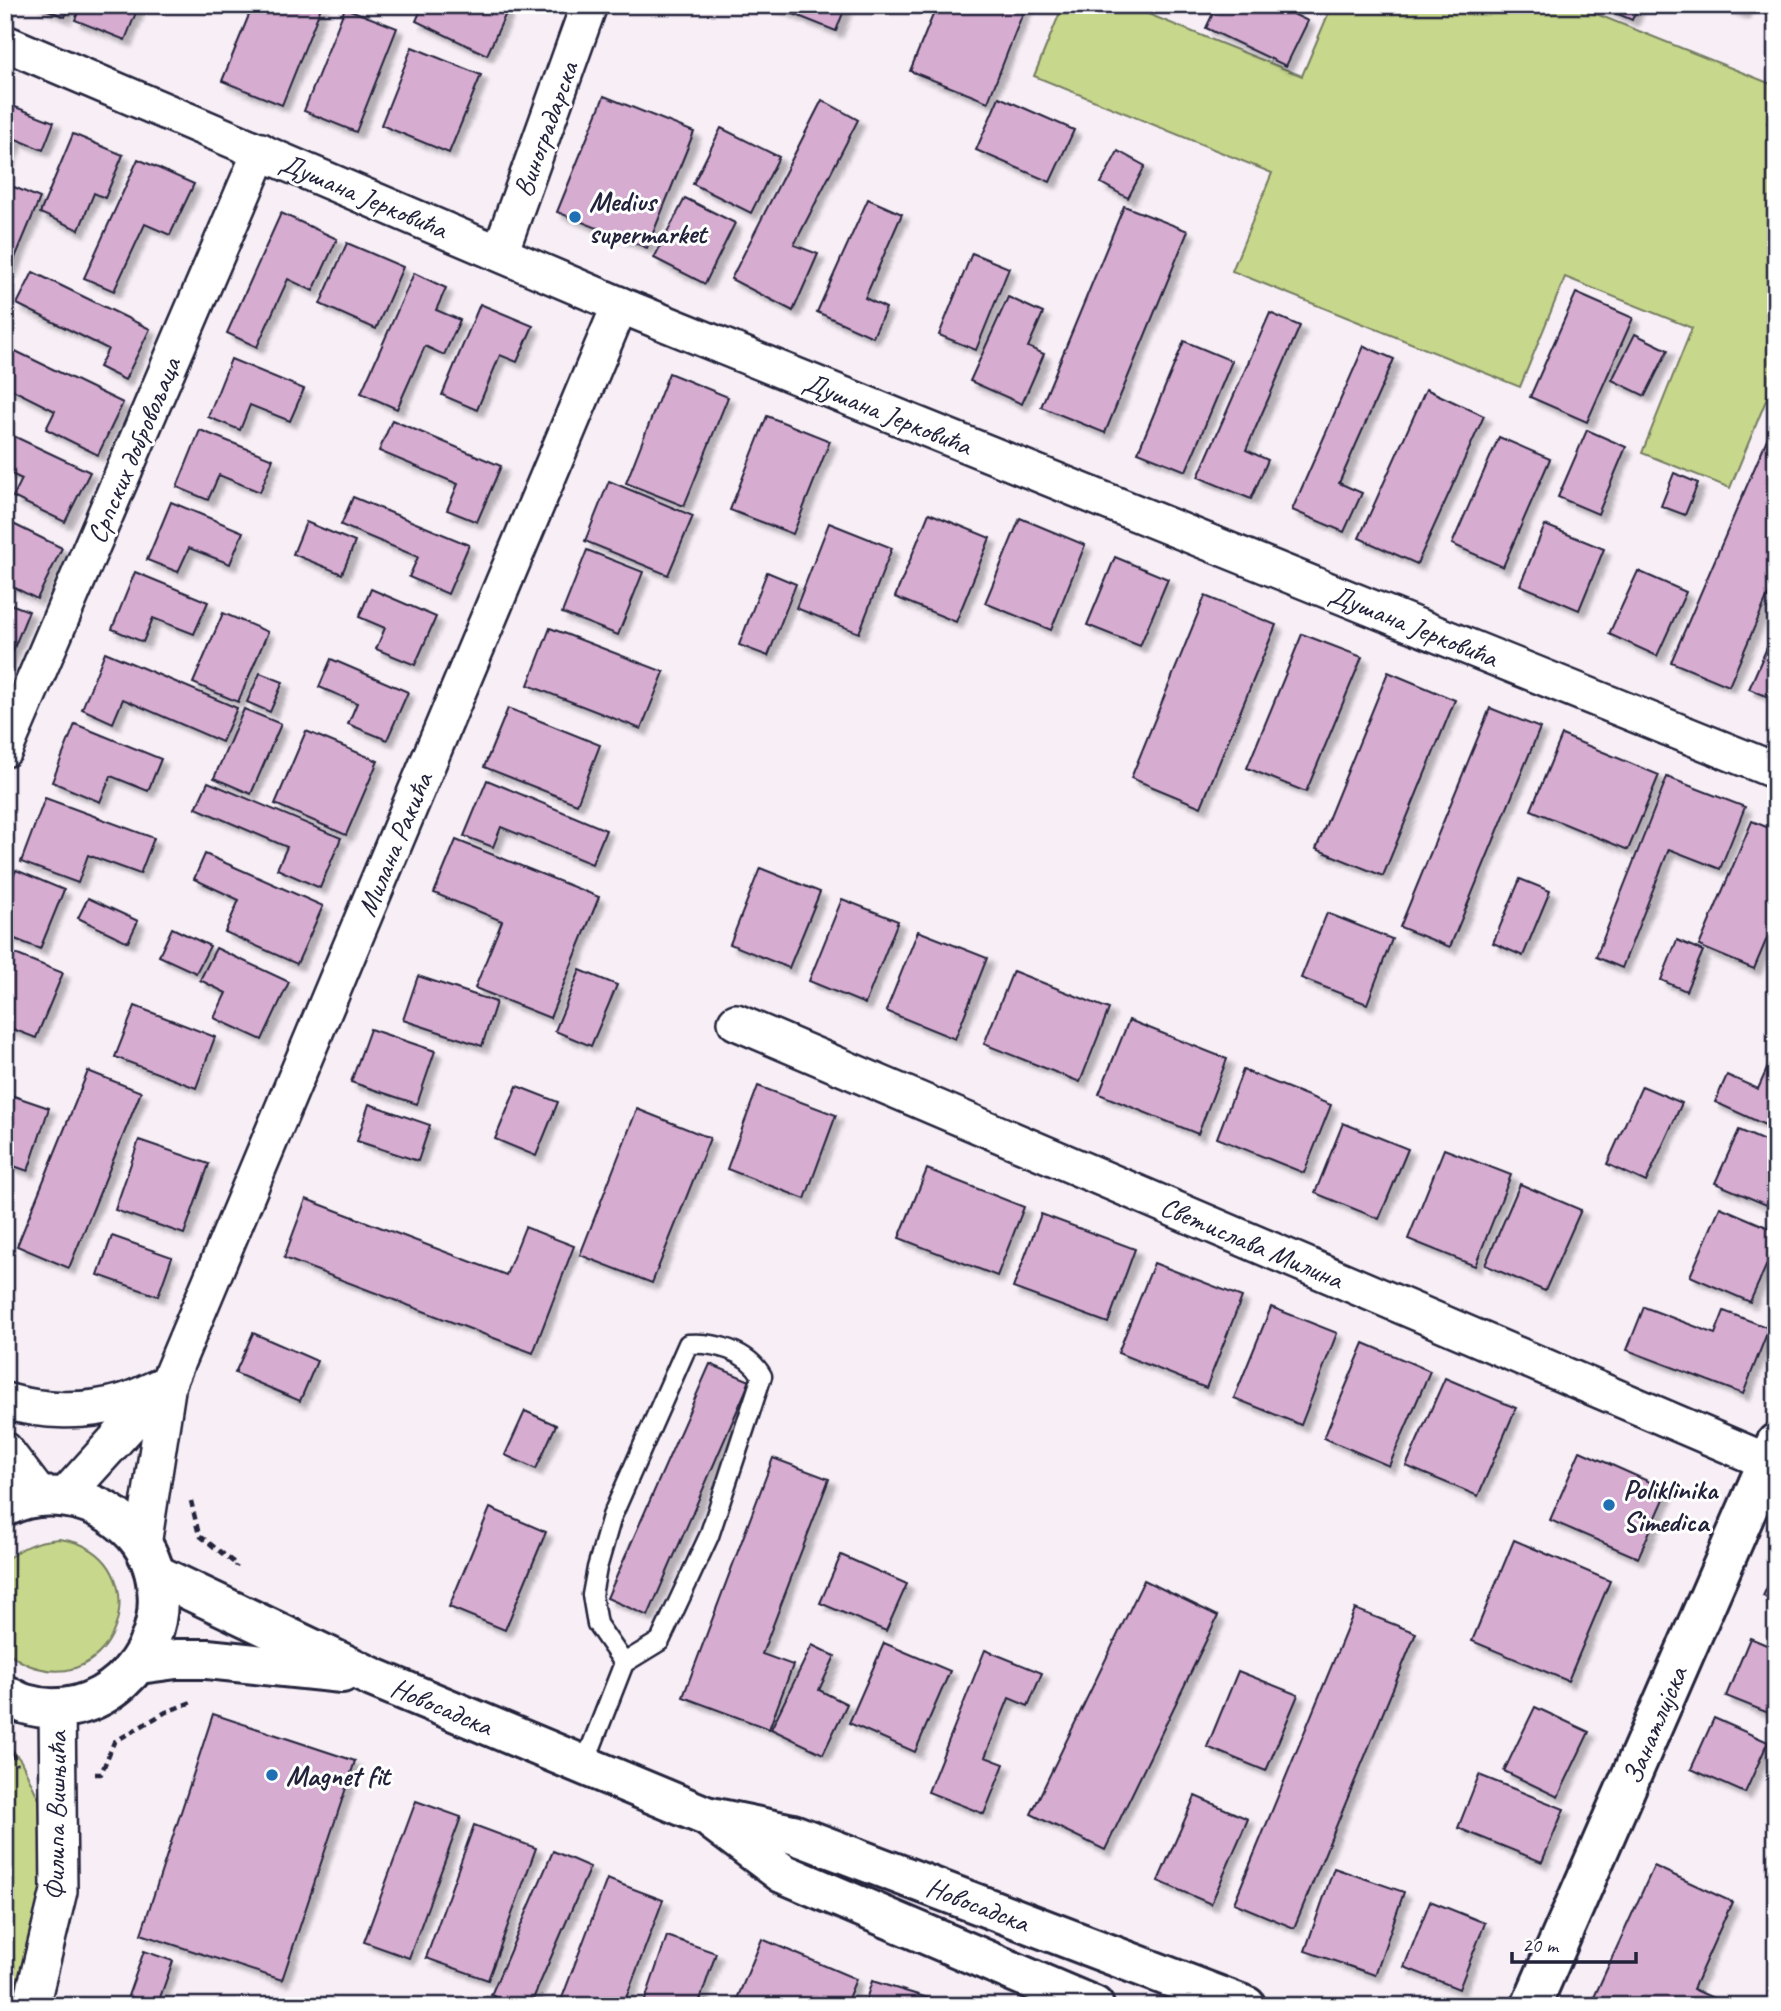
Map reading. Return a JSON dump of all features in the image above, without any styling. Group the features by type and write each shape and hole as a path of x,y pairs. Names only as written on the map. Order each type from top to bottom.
{"main road":[{"name":"Занатлијска","path":"1531,2006 1772,1452"},
{"path":"5,1695 26,1704 57,1707 89,1701 116,1686 139,1664 153,1636 159,1605 149,1560 122,1521 96,1504 37,1500"},
{"name":"Новосадска","path":"149,1560 372,1676 706,1816 793,1834 1246,2006"},
{"name":"Новосадска","path":"139,1664 176,1658 207,1658 372,1676"},
{"name":"Новосадска","path":"706,1816 782,1873 1094,2006"}],"street":[{"name":"Виноградарска","path":"500,253 589,5"},
{"name":"Душана Јерковића","path":"5,43 620,305 1776,771"},
{"name":"Српских добровољаца","path":"5,748 261,151"},
{"name":"Милана Ракића","path":"149,1560 168,1383 620,305"},
{"name":"Светислава Милина","path":"736,1022 1772,1452"},
{"name":"Милана Ракића","path":"37,1500 168,1383"},
{"path":"5,1401 28,1408 69,1410 124,1402 168,1383"},
{"path":"5,1450 37,1500"},
{"name":"Филипа Вишњића","path":"31,2006 59,1891 57,1707"}],"lane":[{"path":"584,1765 624,1663 660,1641 709,1536 762,1376 756,1365 744,1356 706,1343 688,1345 612,1516 597,1568 592,1595 597,1624 624,1663"}],"green space":[{"path":"1063,5 1126,5 1302,76 1332,5 1574,5 1776,86 1776,102 1767,123 1776,127 1776,376 1730,488 1642,453 1692,328 1565,277 1520,387 1232,271 1272,173 1034,76"},
{"path":"59,1539 80,1544 102,1559 115,1579 119,1601 116,1624 106,1645 90,1661 68,1670 31,1666 5,1648 5,1561 30,1545"},
{"path":"5,1740 21,1761 43,1808 59,1891 31,2006 5,2006"}],"building":[{"path":"35,5 70,5 65,17"},
{"path":"81,5 139,5 125,40 75,20"},
{"path":"253,5 322,5 282,105 222,81"},
{"path":"423,5 495,5 507,11 487,55 416,21"},
{"path":"771,5 846,5 836,31"},
{"path":"937,5 1026,5 988,102 910,71"},
{"path":"1217,5 1274,5 1308,21 1286,66 1206,28"},
{"path":"1597,5 1638,5 1632,20"},
{"path":"1724,5 1746,5 1743,13"},
{"path":"345,8 397,28 356,132 304,111"},
{"path":"412,47 481,75 449,153 381,125"},
{"path":"604,96 694,132 647,248 557,212"},
{"path":"999,97 1074,130 1050,182 976,150"},
{"path":"822,100 858,120 794,245 818,254 793,311 731,279"},
{"path":"5,103 54,122 43,150 16,139 5,165"},
{"path":"721,128 779,157 751,213 693,184"},
{"path":"73,134 123,155 105,198 94,193 79,230 40,213"},
{"path":"1118,151 1145,166 1128,198 1101,183"},
{"path":"138,159 194,184 170,235 145,224 114,291 84,278"},
{"path":"14,187 40,198 10,270 5,268 5,208"},
{"path":"685,198 735,223 705,284 654,258"},
{"path":"868,199 902,214 865,298 886,308 873,337 817,312"},
{"path":"1124,206 1188,231 1105,433 1041,407"},
{"path":"281,213 337,239 313,291 288,279 257,347 227,333"},
{"path":"347,243 403,267 376,329 320,304"},
{"path":"972,253 1009,268 976,350 939,335"},
{"path":"33,272 150,329 125,380 99,367 108,349 17,304"},
{"path":"414,273 446,288 436,310 460,320 444,355 425,346 397,409 361,393"},
{"path":"1576,293 1633,318 1587,422 1530,397"},
{"path":"1008,297 1043,313 1028,347 1044,354 1022,404 970,381"},
{"path":"480,304 533,326 517,362 500,355 477,410 442,395"},
{"path":"1270,313 1300,326 1246,450 1268,460 1251,499 1198,477"},
{"path":"1635,334 1668,350 1645,396 1612,380"},
{"path":"1184,341 1232,361 1186,471 1138,452"},
{"path":"5,346 123,403 98,455 46,429 55,411 5,386"},
{"path":"1364,346 1394,359 1339,483 1362,493 1344,532 1292,510"},
{"path":"231,359 304,389 290,421 250,405 240,430 208,417"},
{"path":"669,373 728,397 684,506 626,483"},
{"path":"1426,389 1484,416 1417,564 1359,538"},
{"path":"767,416 830,441 793,534 730,510"},
{"path":"1776,418 1776,577 1729,686 1671,662"},
{"path":"392,420 501,466 477,522 447,510 458,484 379,451"},
{"path":"200,430 273,459 260,492 219,475 208,500 177,487"},
{"path":"1587,430 1626,447 1598,514 1558,497"},
{"path":"5,432 90,472 65,522 13,497 22,479 5,471"},
{"path":"1499,437 1550,459 1503,567 1452,544"},
{"path":"1674,473 1698,483 1685,515 1661,506"},
{"path":"609,481 693,516 668,575 585,541"},
{"path":"353,497 469,545 448,594 409,577 418,557 341,525"},
{"path":"171,502 243,532 230,564 189,548 178,572 147,560"},
{"path":"929,513 990,538 956,622 895,597"},
{"path":"1020,518 1085,545 1051,630 985,603"},
{"path":"5,520 62,548 37,599 5,583"},
{"path":"306,522 355,542 342,574 293,554"},
{"path":"829,523 892,548 859,633 796,608"},
{"path":"1545,525 1604,549 1579,610 1520,585"},
{"path":"587,550 643,572 618,635 562,613"},
{"path":"1115,557 1168,579 1140,646 1087,625"},
{"path":"1638,571 1686,592 1657,656 1609,634"},
{"path":"135,572 208,602 194,634 153,618 143,642 112,629"},
{"path":"767,572 796,584 768,656 739,645"},
{"path":"371,589 436,617 415,665 376,649 385,628 359,617"},
{"path":"1205,596 1276,625 1201,807 1131,778"},
{"path":"5,602 29,611 5,670"},
{"path":"223,613 268,632 238,702 193,683"},
{"path":"1776,627 1776,700 1749,689"},
{"path":"550,628 664,672 641,729 528,685"},
{"path":"1302,634 1362,657 1306,792 1247,768"},
{"path":"105,652 237,708 222,742 123,699 113,723 82,709"},
{"path":"331,659 408,692 387,740 348,724 357,703 319,687"},
{"path":"1388,672 1455,700 1383,876 1316,849"},
{"path":"260,673 283,682 270,712 247,702"},
{"path":"508,708 600,745 577,804 484,767"},
{"path":"1490,708 1540,728 1450,947 1400,927"},
{"path":"244,709 281,724 251,794 214,778"},
{"path":"75,724 161,759 148,791 111,776 100,802 52,782"},
{"path":"306,731 378,761 346,835 275,804"},
{"path":"1562,735 1659,775 1628,850 1531,810"},
{"path":"1667,777 1745,807 1720,869 1669,849 1622,968 1596,957"},
{"path":"487,780 606,830 592,864 501,827 493,847 464,836"},
{"path":"208,782 341,838 320,888 277,869 287,847 196,808"},
{"path":"45,798 154,838 140,874 88,855 78,883 21,862"},
{"path":"1752,821 1776,831 1776,917 1754,969 1699,946"},
{"path":"456,840 599,897 550,1018 475,988 502,921 434,893"},
{"path":"205,854 323,906 297,964 225,932 239,900 194,879"},
{"path":"760,868 820,892 789,968 730,944"},
{"path":"16,870 64,890 40,949 5,935 5,896"},
{"path":"1520,879 1550,891 1523,956 1493,943"},
{"path":"88,898 138,921 128,942 78,918"},
{"path":"842,899 898,921 865,1004 809,981"},
{"path":"1327,913 1392,939 1367,1004 1301,978"},
{"path":"172,928 210,946 196,973 159,956"},
{"path":"918,931 987,958 955,1039 886,1011"},
{"path":"1677,940 1703,951 1686,991 1661,980"},
{"path":"216,948 289,982 262,1040 214,1018 226,993 200,980"},
{"path":"5,950 63,973 36,1038 5,1026"},
{"path":"580,970 617,985 591,1046 555,1031"},
{"path":"1013,971 1109,1009 1080,1082 984,1044"},
{"path":"418,976 496,1002 482,1046 403,1020"},
{"path":"135,1006 215,1037 196,1088 115,1057"},
{"path":"1129,1020 1227,1059 1198,1134 1099,1094"},
{"path":"370,1029 435,1051 417,1104 351,1082"},
{"path":"1771,1060 1776,1063 1776,1130 1715,1102 1727,1075 1758,1089"},
{"path":"1243,1070 1331,1105 1304,1173 1217,1138"},
{"path":"88,1071 141,1092 69,1268 17,1246"},
{"path":"517,1086 558,1102 536,1156 495,1139"},
{"path":"758,1086 836,1115 805,1199 727,1169"},
{"path":"1642,1086 1682,1103 1646,1182 1607,1164"},
{"path":"5,1093 49,1108 28,1171 5,1163"},
{"path":"369,1104 430,1125 418,1161 357,1141"},
{"path":"637,1109 710,1138 652,1283 580,1255"},
{"path":"1343,1123 1408,1149 1379,1219 1315,1193"},
{"path":"1739,1130 1776,1146 1776,1209 1715,1183"},
{"path":"139,1140 209,1164 184,1234 115,1210"},
{"path":"1444,1149 1511,1175 1475,1266 1408,1239"},
{"path":"927,1169 1024,1207 997,1276 899,1238"},
{"path":"1520,1184 1581,1210 1545,1291 1485,1265"},
{"path":"306,1199 506,1275 525,1227 574,1246 533,1353 284,1258"},
{"path":"1720,1207 1776,1231 1776,1244 1750,1302 1690,1276"},
{"path":"1041,1214 1135,1249 1108,1323 1013,1288"},
{"path":"112,1236 172,1257 158,1296 98,1275"},
{"path":"1154,1263 1242,1297 1206,1388 1118,1353"},
{"path":"1271,1307 1337,1333 1301,1425 1234,1398"},
{"path":"1644,1307 1715,1334 1724,1311 1769,1328 1743,1394 1627,1350"},
{"path":"253,1333 317,1361 300,1401 235,1373"},
{"path":"1364,1343 1430,1371 1389,1466 1324,1438"},
{"path":"710,1364 750,1381 648,1616 607,1598"},
{"path":"1445,1378 1516,1408 1478,1496 1406,1466"},
{"path":"525,1411 556,1425 536,1469 505,1455"},
{"name":"Poliklinika Simedica","path":"1580,1451 1668,1490 1638,1558 1550,1520"},
{"path":"773,1458 829,1479 762,1654 793,1665 769,1729 683,1697"},
{"path":"490,1508 546,1532 505,1630 449,1607"},
{"path":"1514,1540 1610,1581 1568,1681 1472,1641"},
{"path":"841,1555 907,1584 886,1631 820,1603"},
{"path":"1776,1568 1776,1602 1763,1596"},
{"path":"1144,1580 1218,1616 1105,1850 1031,1814"},
{"path":"1355,1609 1416,1633 1294,1928 1234,1903"},
{"path":"1750,1638 1776,1649 1776,1716 1726,1696"},
{"path":"884,1643 950,1671 915,1752 849,1723"},
{"path":"812,1645 835,1656 819,1690 847,1704 823,1754 771,1729"},
{"path":"985,1650 1042,1673 1028,1706 1009,1698 985,1757 1004,1764 984,1814 928,1792"},
{"path":"1238,1671 1298,1695 1266,1771 1207,1747"},
{"path":"1535,1707 1589,1732 1558,1797 1504,1771"},
{"path":"213,1714 355,1761 282,1980 141,1934"},
{"path":"1714,1718 1768,1742 1745,1793 1691,1769"},
{"path":"1479,1775 1564,1809 1542,1862 1458,1828"},
{"path":"1195,1796 1248,1819 1211,1904 1158,1881"},
{"path":"416,1801 461,1817 409,1958 364,1942"},
{"path":"474,1825 536,1848 488,1980 426,1958"},
{"path":"553,1851 590,1867 530,2006 516,2006 491,1995"},
{"path":"1654,1866 1732,1902 1693,1989 1731,2006 1590,2006"},
{"path":"1334,1868 1404,1892 1375,1975 1305,1951"},
{"path":"607,1879 663,1900 623,2006 559,2006"},
{"path":"1430,1901 1485,1923 1459,1989 1404,1967"},
{"path":"667,1936 716,1953 698,2006 643,2006"},
{"path":"762,1939 856,1979 845,2006 734,2006"},
{"path":"144,1951 173,1961 157,2006 128,1996"},
{"path":"872,1981 928,1998 925,2006 864,2006"}],"place":[{"name":"Medius supermarket","path":"575,217"},
{"name":"Poliklinika Simedica","path":"1609,1505"},
{"name":"Magnet fit","path":"272,1775"}]}
